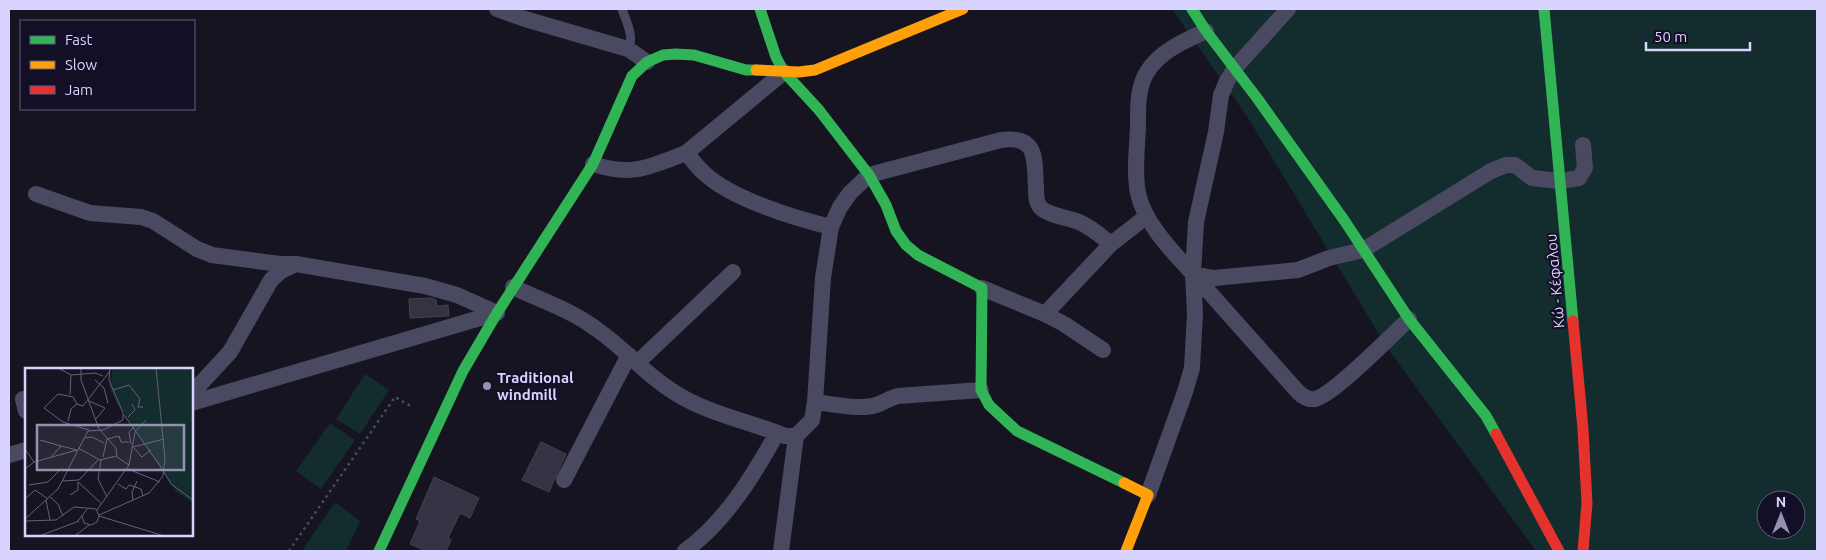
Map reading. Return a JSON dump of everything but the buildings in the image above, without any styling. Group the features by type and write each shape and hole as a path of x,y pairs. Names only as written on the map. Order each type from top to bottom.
{"street":[{"path":"497,9 628,49 647,62"},
{"path":"760,9 776,57 784,72 819,110 869,175 886,205 896,231 906,245 918,255 982,288 1045,314 1064,324 1103,350"},
{"path":"379,551 464,371 513,287 593,164 632,76 647,62 663,55 676,54 694,55 746,70 799,72 815,70 963,9"},
{"path":"1192,9 1208,34 1236,68 1409,319 1486,416 1558,551"},
{"path":"1126,551 1148,495 1192,368 1195,314 1193,274 1196,222 1216,132 1221,96 1227,81 1236,68 1288,9"},
{"name":"Κώ - Κέφαλου","path":"1544,9 1583,429 1586,503 1583,551"},
{"path":"1208,34 1216,57 1221,96"},
{"path":"1208,34 1169,50 1146,73 1141,89 1136,164 1138,194 1147,216 1167,246 1298,392 1303,397 1309,399 1317,399 1332,389 1409,319"},
{"path":"593,164 623,171 635,170 686,153 784,72"},
{"path":"513,287 576,316 594,327 663,386 683,398 707,409 785,436 796,436 812,420 815,402 823,278 831,227 840,207 850,193 869,175 1001,140 1015,138 1024,141 1030,148 1034,161 1036,198 1040,207 1048,213 1081,222 1111,244"},
{"path":"1193,274 1214,278 1298,270 1329,258 1363,250 1491,171 1506,165 1515,165 1532,178 1560,181 1579,178 1585,168 1583,145"},
{"path":"686,153 705,174 733,193 776,211 831,227"},
{"path":"36,194 90,213 141,217 153,221 212,255 280,264 296,264 425,286 457,295 497,313"},
{"path":"1045,314 1111,244 1147,216"},
{"path":"192,393 230,352 271,280 281,271 296,264"},
{"path":"564,480 633,359 733,272"},
{"path":"982,288 981,390 989,406 1017,432 1148,495"},
{"path":"192,403 497,313"},
{"path":"815,402 867,407 898,396 981,390"},
{"path":"685,551 738,498 759,466 777,433"},
{"path":"781,551 796,436"},
{"path":"9,454 25,450"}],"lane":[{"path":"622,9 631,36 628,49"}],"path":[{"path":"289,551 395,397 412,407"}],"green space":[{"path":"1172,9 1817,9 1817,551 1536,551 1388,349 1248,118"},
{"path":"365,374 389,390 360,434 336,419"},
{"path":"330,423 355,440 321,489 296,471"},
{"path":"335,502 360,521 346,551 302,551"}],"traffic: fast":[{"path":"760,9 776,57 784,72 819,110 869,175 886,205 896,231 906,245 918,255 982,288 981,390 989,405 1017,431 1124,483"},
{"path":"1192,9 1344,220 1409,319 1486,416 1496,434"},
{"path":"1544,9 1573,321"},
{"path":"379,551 463,371 497,313 593,164 632,76 647,62 663,55 676,54 694,55 746,70 756,70"}],"traffic: slow":[{"path":"756,70 799,72 815,70 963,9"},
{"path":"1124,483 1148,495 1126,551"}],"traffic: jam":[{"path":"1573,321 1583,429 1587,503 1583,551"},
{"path":"1496,434 1559,551"}],"place":[{"name":"Traditional windmill","path":"487,386"}]}
